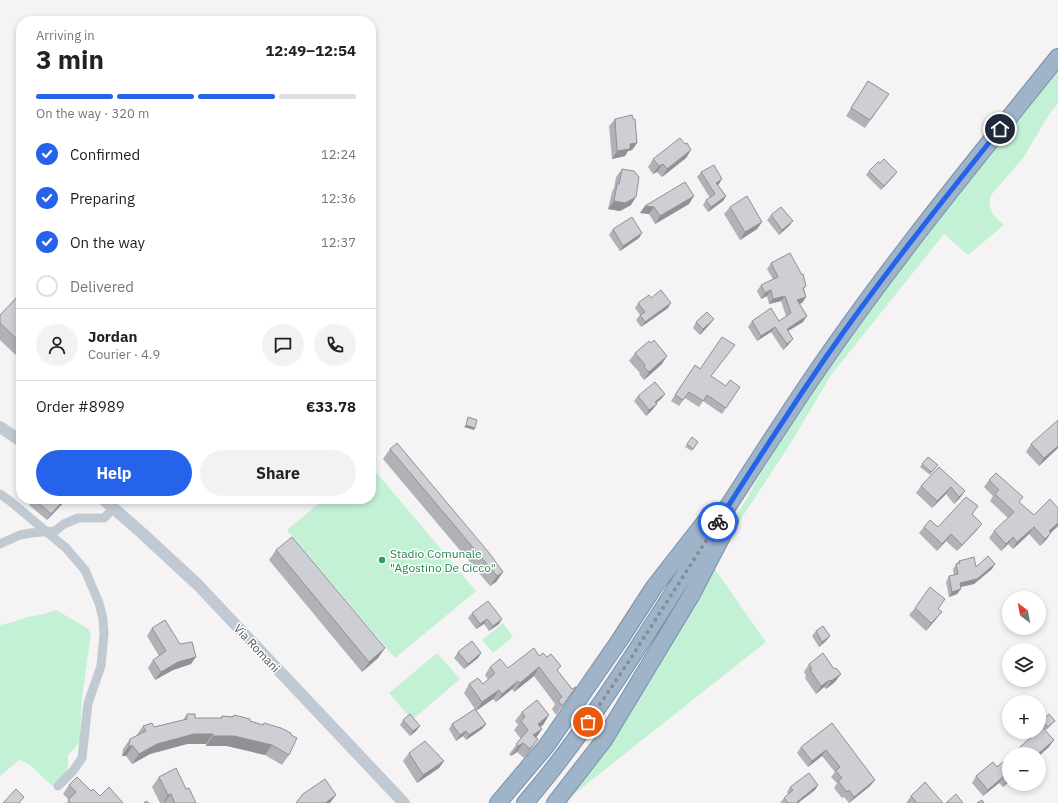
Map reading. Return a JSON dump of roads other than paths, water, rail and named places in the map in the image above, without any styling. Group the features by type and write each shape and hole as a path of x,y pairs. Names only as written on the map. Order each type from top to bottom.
{"highway":[{"path":"525,803 580,734 826,357 885,275 932,214 1058,57"},
{"path":"498,803 546,745 665,572 690,542 722,499 758,460"},
{"path":"556,803 604,740 692,594 726,527 737,509 758,460"}],"street":[{"path":"0,427 16,437"},
{"path":"0,494 66,548 85,570 99,603 103,619 104,634 101,666 88,704 82,758 73,771 58,786"},
{"name":"Via Romani","path":"109,504 198,585 404,803"},
{"path":"0,544 20,535 55,531 70,521 78,518 104,518 114,508"}],"place":[{"name":"Stadio Comunale \"Agostino De Cicco\"","path":"382,560"}]}
